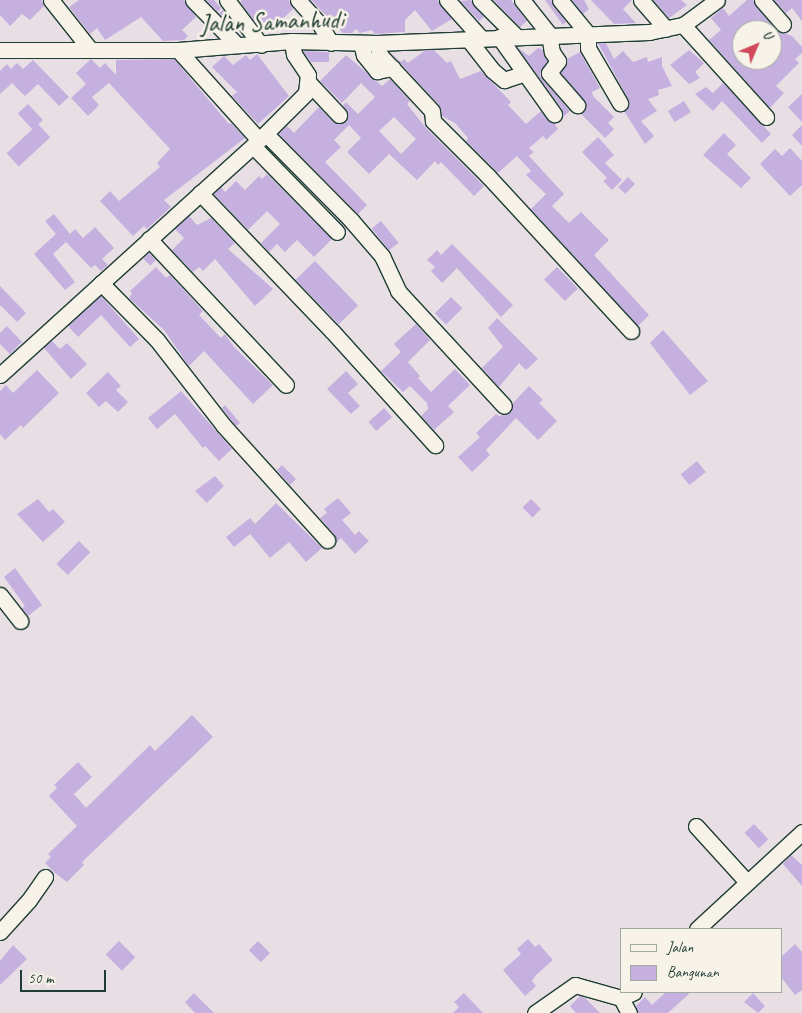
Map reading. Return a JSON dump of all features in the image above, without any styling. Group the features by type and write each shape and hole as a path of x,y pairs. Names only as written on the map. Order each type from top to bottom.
{"street":[{"path":"52,0 89,48"},
{"path":"193,0 237,45"},
{"path":"227,0 261,45"},
{"path":"298,0 319,23 330,43"},
{"path":"447,0 475,38 492,70 504,80 522,74"},
{"path":"480,0 516,36"},
{"path":"522,0 549,34 552,52 558,61 549,73 577,105"},
{"path":"560,0 588,34 588,48 620,103"},
{"path":"640,0 666,29"},
{"name":"Jalan Samanhudi","path":"0,50 89,48 178,50 261,45 292,41 377,43 666,29 683,26 717,0"},
{"path":"762,0 783,24"},
{"path":"683,26 766,117"},
{"path":"499,37 522,74 554,114"},
{"path":"0,375 259,140 306,93 309,83 308,75 294,54 292,41"},
{"path":"361,43 364,55 377,71 392,68"},
{"path":"377,43 380,54 432,111 432,121 488,176 631,331"},
{"path":"178,50 259,140 337,232"},
{"path":"309,83 339,114"},
{"path":"259,140 351,220 382,256 398,291 504,406"},
{"path":"200,193 332,331 435,445"},
{"path":"149,239 286,385"},
{"path":"101,283 157,340 224,426 327,540"},
{"path":"0,595 20,621"},
{"path":"696,826 746,881"},
{"path":"698,928 746,881 768,850 802,832"},
{"path":"0,932 29,900 44,877"},
{"path":"535,1013 575,985 628,995 629,1013"}],"building":[{"path":"0,0 42,0 44,6 30,20 22,14 10,26 0,15"},
{"path":"79,0 184,0 196,17 182,30 188,36 184,40 163,41 141,17 105,40 97,28 90,34 69,7"},
{"path":"206,0 214,0 221,8 218,12"},
{"path":"242,0 289,0 293,9 270,31 262,23 258,26 240,2"},
{"path":"311,0 438,0 452,19 432,31 415,10 405,20 405,32 375,34 372,30 360,33 356,29 352,33 343,33"},
{"path":"471,0 484,17 479,21 460,1"},
{"path":"493,0 511,0 527,21 520,27"},
{"path":"545,0 551,0 566,22 563,25"},
{"path":"572,0 584,0 589,9 583,14"},
{"path":"591,0 632,0 623,9 636,23 614,24"},
{"path":"653,0 681,0 687,5 669,18"},
{"path":"747,0 753,0 768,20 732,20 732,66 709,40 721,30 711,18 723,8 729,16"},
{"path":"774,0 802,0 802,21 792,8 786,13"},
{"path":"223,10 236,27 234,29 219,13"},
{"path":"782,32 792,36 802,47 802,53 795,59 799,63 776,86 784,93 770,108 736,70 782,70"},
{"path":"598,43 606,43 614,59 623,51 633,62 647,57 648,62 662,57 662,66 672,86 658,90 659,95 648,99 657,111 641,121 654,136 645,144 624,111 628,107 628,99"},
{"path":"517,47 529,56 538,48 542,49 547,61 540,76 570,111 561,119 562,109"},
{"path":"426,50 434,50 447,63 451,61 460,79 481,71 511,102 508,105 526,124 541,111 550,122 558,122 555,125 558,129 546,140 543,136 529,148 534,152 529,156 564,194 552,206 569,223 581,212 609,240 594,255 649,315 638,326 531,209 546,194 526,175 531,171 517,156 498,173 466,141 468,138 455,123 442,116 439,105 390,52 401,62 404,59 408,63"},
{"path":"689,50 704,63 695,72 700,78 689,84 670,65"},
{"path":"303,51 329,52 329,62 311,62"},
{"path":"580,52 600,88 592,92 593,96 614,117 608,123 614,129 605,138 580,113 586,103 561,73 567,59"},
{"path":"257,54 289,96 258,124 232,96 237,92 212,67 224,56 233,65 246,55 250,60"},
{"path":"346,55 382,86 390,79 410,101 407,104 426,128 484,186 474,196 441,162 438,165 435,161 417,180 389,154 369,174 347,152 361,138 349,125 334,140 341,147 325,162 367,205 358,214 279,134 287,126 294,133 319,107 333,122 342,124 348,117 343,105 346,102 358,114 375,97 361,83 342,103 320,81","holes":["394,117 416,139 401,154 379,131"]},
{"path":"91,59 100,68 105,63 116,75 116,60 174,59 229,124 231,123 245,138 164,200 171,207 147,229 144,226 133,236 100,201 110,191 119,201 160,167 157,163 170,149 109,83 92,97 99,105 88,116 71,98 86,84 76,73"},
{"path":"33,60 69,97 59,106 38,84 25,96 12,83 0,94 0,71 7,64 11,69 17,63 23,69"},
{"path":"723,83 771,134 762,143 722,101 713,111 695,94 706,87 713,93"},
{"path":"802,94 802,122 788,107"},
{"path":"684,101 691,112 675,122 668,111"},
{"path":"28,104 43,120 33,130 18,114"},
{"path":"38,124 50,137 19,166 7,153"},
{"path":"802,125 802,146 792,135"},
{"path":"724,133 736,145 727,154 751,178 741,188 703,155"},
{"path":"598,137 614,155 605,163 622,180 612,190 603,181 607,178 582,152"},
{"path":"790,148 802,161 802,185 790,196 760,164 775,149 782,156"},
{"path":"267,174 332,239 314,257 297,240 285,252 277,244 269,252 261,243 280,224 267,211 248,230 214,194 221,187 225,192 236,181 245,190 259,176 262,179"},
{"path":"628,177 635,184 625,194 618,187"},
{"path":"54,214 70,234 75,229 83,238 95,227 114,248 102,259 108,265 101,271 95,265 91,268 66,242 53,254 75,282 65,290 34,254 56,234 45,221"},
{"path":"189,216 197,225 211,218 235,243 228,249 273,289 255,306 215,259 203,271 199,267 193,272 172,250 184,238 175,229"},
{"path":"381,221 399,243 389,250 372,229"},
{"path":"452,244 513,305 501,317 457,268 442,283 431,271 435,267 427,260 437,250 441,255"},
{"path":"149,253 156,260 150,266 143,259"},
{"path":"315,261 358,306 339,324 296,280"},
{"path":"156,267 166,278 170,275 203,311 199,315 221,338 225,334 234,347 273,385 253,404 204,351 189,366 164,330 129,298 132,293 130,291"},
{"path":"557,267 578,289 565,301 544,280"},
{"path":"0,286 26,313 17,322 0,305"},
{"path":"101,296 139,339 130,347 101,315 78,337 68,326"},
{"path":"451,297 462,308 446,325 435,313"},
{"path":"497,318 538,359 526,370 519,363 499,387 482,368 503,347 488,328"},
{"path":"416,324 430,340 408,362 420,376 418,378 431,392 455,369 470,385 448,406 454,412 434,430 421,416 428,409 427,403 410,386 403,392 381,371 401,352 394,344"},
{"path":"7,326 22,342 10,354 0,344 0,333"},
{"path":"663,330 708,381 690,395 650,343"},
{"path":"52,341 60,349 67,343 87,364 71,379 44,348"},
{"path":"37,370 59,393 23,428 21,425 5,440 0,434 0,391 6,385 13,393"},
{"path":"346,371 358,384 348,393 360,406 351,414 327,389"},
{"path":"108,372 121,386 116,390 128,402 118,412 106,401 99,407 86,393"},
{"path":"529,386 543,400 539,403 557,421 538,440 516,418 486,450 490,455 472,472 458,457 480,437 476,433 496,414 499,416 511,413 513,403"},
{"path":"181,391 232,449 219,461 205,446 203,448 175,414 157,429 148,418"},
{"path":"225,405 240,423 236,426 222,408"},
{"path":"384,408 392,417 376,431 368,422"},
{"path":"697,461 706,472 689,485 681,474"},
{"path":"282,465 296,479 290,485 277,470"},
{"path":"215,476 224,486 207,503 195,491"},
{"path":"338,498 351,513 342,520 355,535 359,531 369,541 355,554 341,538 336,543 334,534 320,518 327,513 324,509"},
{"path":"38,499 49,512 53,509 65,522 43,542 17,514"},
{"path":"531,499 541,509 532,517 523,507"},
{"path":"276,503 322,548 306,562 289,542 270,558 250,534 234,547 226,537 250,518 255,524"},
{"path":"79,541 90,552 68,575 56,564"},
{"path":"15,568 42,605 28,616 22,608 25,606 4,577"},
{"path":"192,715 213,737 82,862 84,865 67,882 55,873 45,863 51,857 48,854 77,826 49,796 57,788 54,785 78,762 92,777 74,794 86,808 150,745 155,751"},
{"path":"754,824 768,839 759,848 744,833"},
{"path":"791,855 802,865 802,886 783,864"},
{"path":"528,939 535,947 539,944 553,960 536,975 532,981 536,986 525,996 503,970 521,954 517,949"},
{"path":"119,941 135,957 122,971 106,954"},
{"path":"258,941 270,953 261,962 249,950"},
{"path":"795,944 802,952 802,990 795,995 782,978 782,956"},
{"path":"13,945 27,959 0,985 0,961"},
{"path":"194,993 214,1013 195,1013 185,1002"},
{"path":"464,993 483,1013 453,1013 459,1007 454,1002"},
{"path":"665,993 690,993 668,1013 638,1013 636,1006 645,997 652,1005"},
{"path":"753,993 765,1006 758,1013 744,1002"},
{"path":"580,996 585,998 600,1013 576,1013 570,1006"}]}
